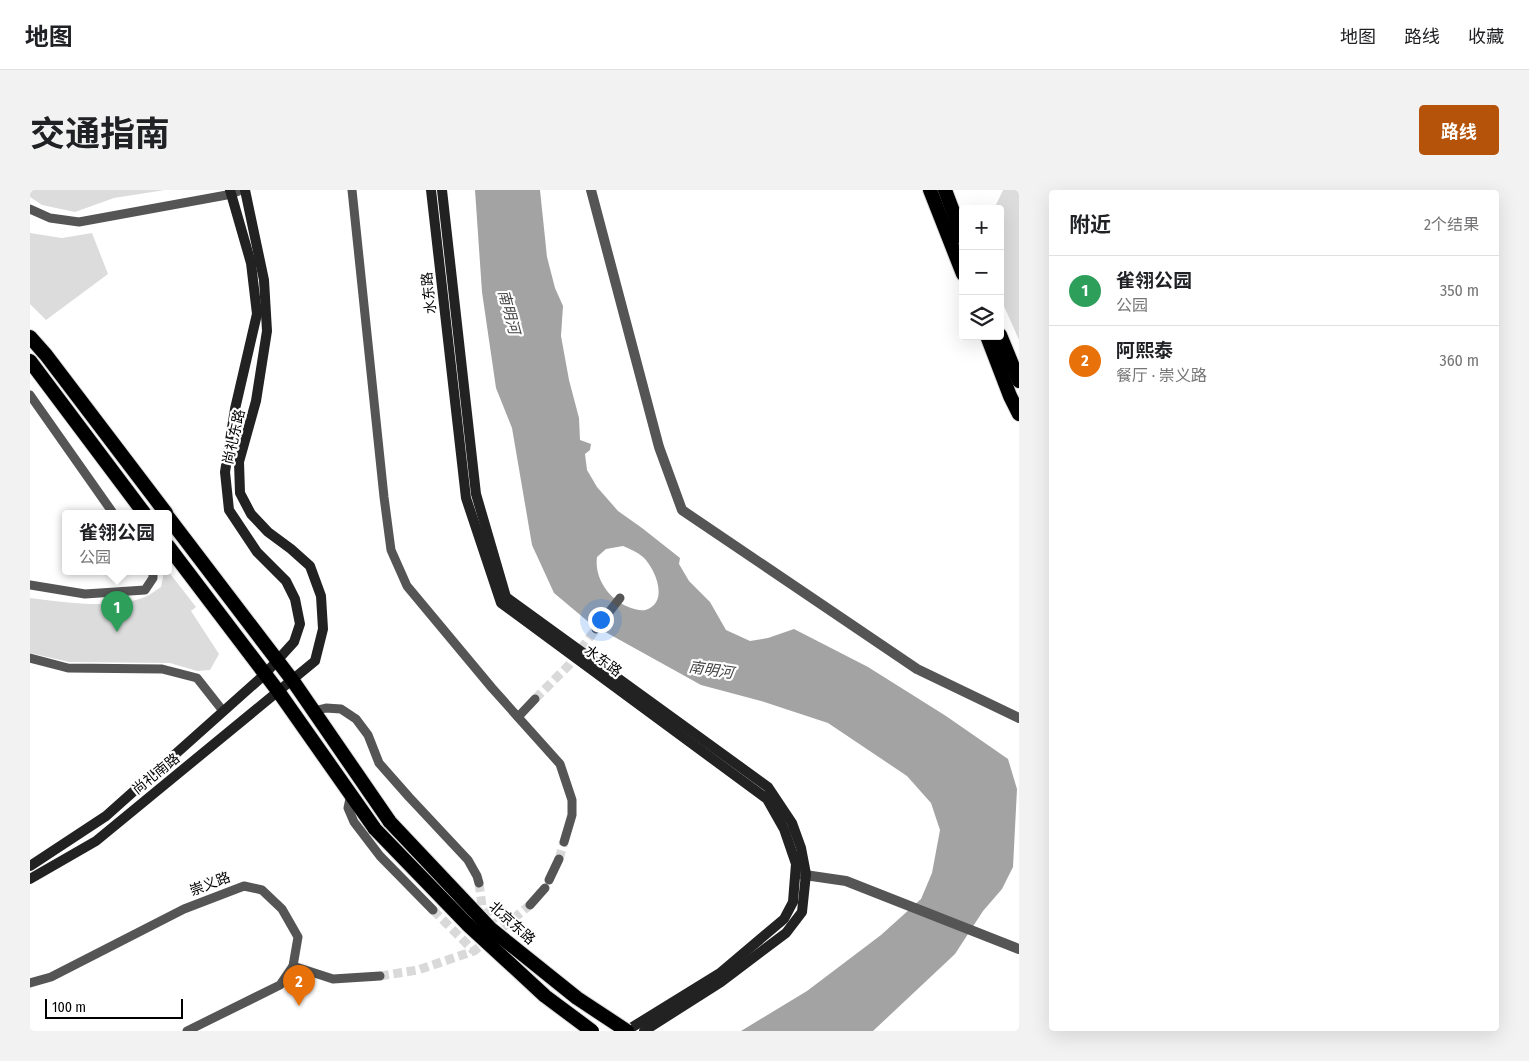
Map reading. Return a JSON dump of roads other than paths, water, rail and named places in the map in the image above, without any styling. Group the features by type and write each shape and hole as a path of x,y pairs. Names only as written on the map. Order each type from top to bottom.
{"highway":[{"path":"930,190 959,264"},
{"path":"945,190 959,227"},
{"path":"30,336 164,510"},
{"path":"989,340 1019,414"},
{"path":"1002,340 1019,381"},
{"path":"30,362 142,510"},
{"name":"北京东路","path":"172,522 293,681 390,822 491,929 577,998 626,1031"},
{"path":"172,551 278,691 375,829 467,924 545,996 592,1031"}],"main road":[{"name":"尚礼东路","path":"245,190 264,280 268,331 256,401 239,462 240,494 252,514 268,532 310,566 321,596 323,629 315,661 293,681"},
{"name":"水东路","path":"431,190 466,498 501,604 767,799 784,829 801,874 793,902 784,918 720,973 626,1031"},
{"name":"水东路","path":"442,190 476,494 506,597 768,787 792,823 801,848 802,912 786,933 721,982 644,1031"},
{"name":"尚礼东路","path":"234,191 251,263 257,314 235,409 225,472 228,510 256,552 286,581 295,599 300,624 294,642 278,661"},
{"name":"尚礼南路","path":"30,866 106,816 278,661"},
{"name":"尚礼南路","path":"30,879 96,841 278,691 293,681"}],"street":[{"path":"352,190 391,550 407,586 560,764 572,800 572,815 564,842"},
{"path":"591,190 659,447 682,510 917,669 1019,718"},
{"path":"30,209 50,218 79,222 234,191"},
{"path":"30,395 111,510"},
{"path":"30,585 85,594 145,590 153,575"},
{"path":"596,629 620,598"},
{"path":"30,658 68,668 162,669 197,678 223,711"},
{"path":"518,717 535,700"},
{"path":"314,712 326,708 341,709 356,719 368,735 379,763 408,797 468,860 477,876 478,883"},
{"path":"350,794 348,808 354,822 380,856 433,910"},
{"path":"530,905 547,884 559,859"},
{"path":"801,874 846,881 1019,949"},
{"name":"崇义路","path":"30,983 51,977 184,909 244,886 262,890 282,909 298,937 293,966 280,985 187,1031"},
{"path":"293,966 333,978 380,976"}],"water":[{"name":"南明河","path":"475,190 540,190 547,257 555,288 563,306 561,336 569,380 579,418 580,440 591,444 590,450 585,454 587,470 597,487 618,511 680,558 679,564 689,581 710,602 726,630 750,641 768,638 794,629 868,667 946,716 1008,759 1017,789 1013,867 1002,889 983,911 955,954 873,1031 741,1031 807,991 881,935 921,899 932,873 940,830 931,803 907,776 828,723 761,701 701,685 591,624 554,593 532,545 512,428 496,388 482,292","holes":["623,546 643,557 655,575 659,590 658,597 655,603 648,609 633,609 623,605 610,595 601,581 598,573 597,557 606,549"]}],"tunnel":[{"path":"535,699 569,665 596,629"},
{"path":"559,859 564,842"},
{"path":"479,883 482,906 494,924"},
{"path":"380,976 418,970 474,951 530,905"},
{"path":"433,910 474,951"}],"place":[{"name":"雀翎公园","path":"117,632"},
{"name":"阿熙泰","path":"299,1006"}]}
